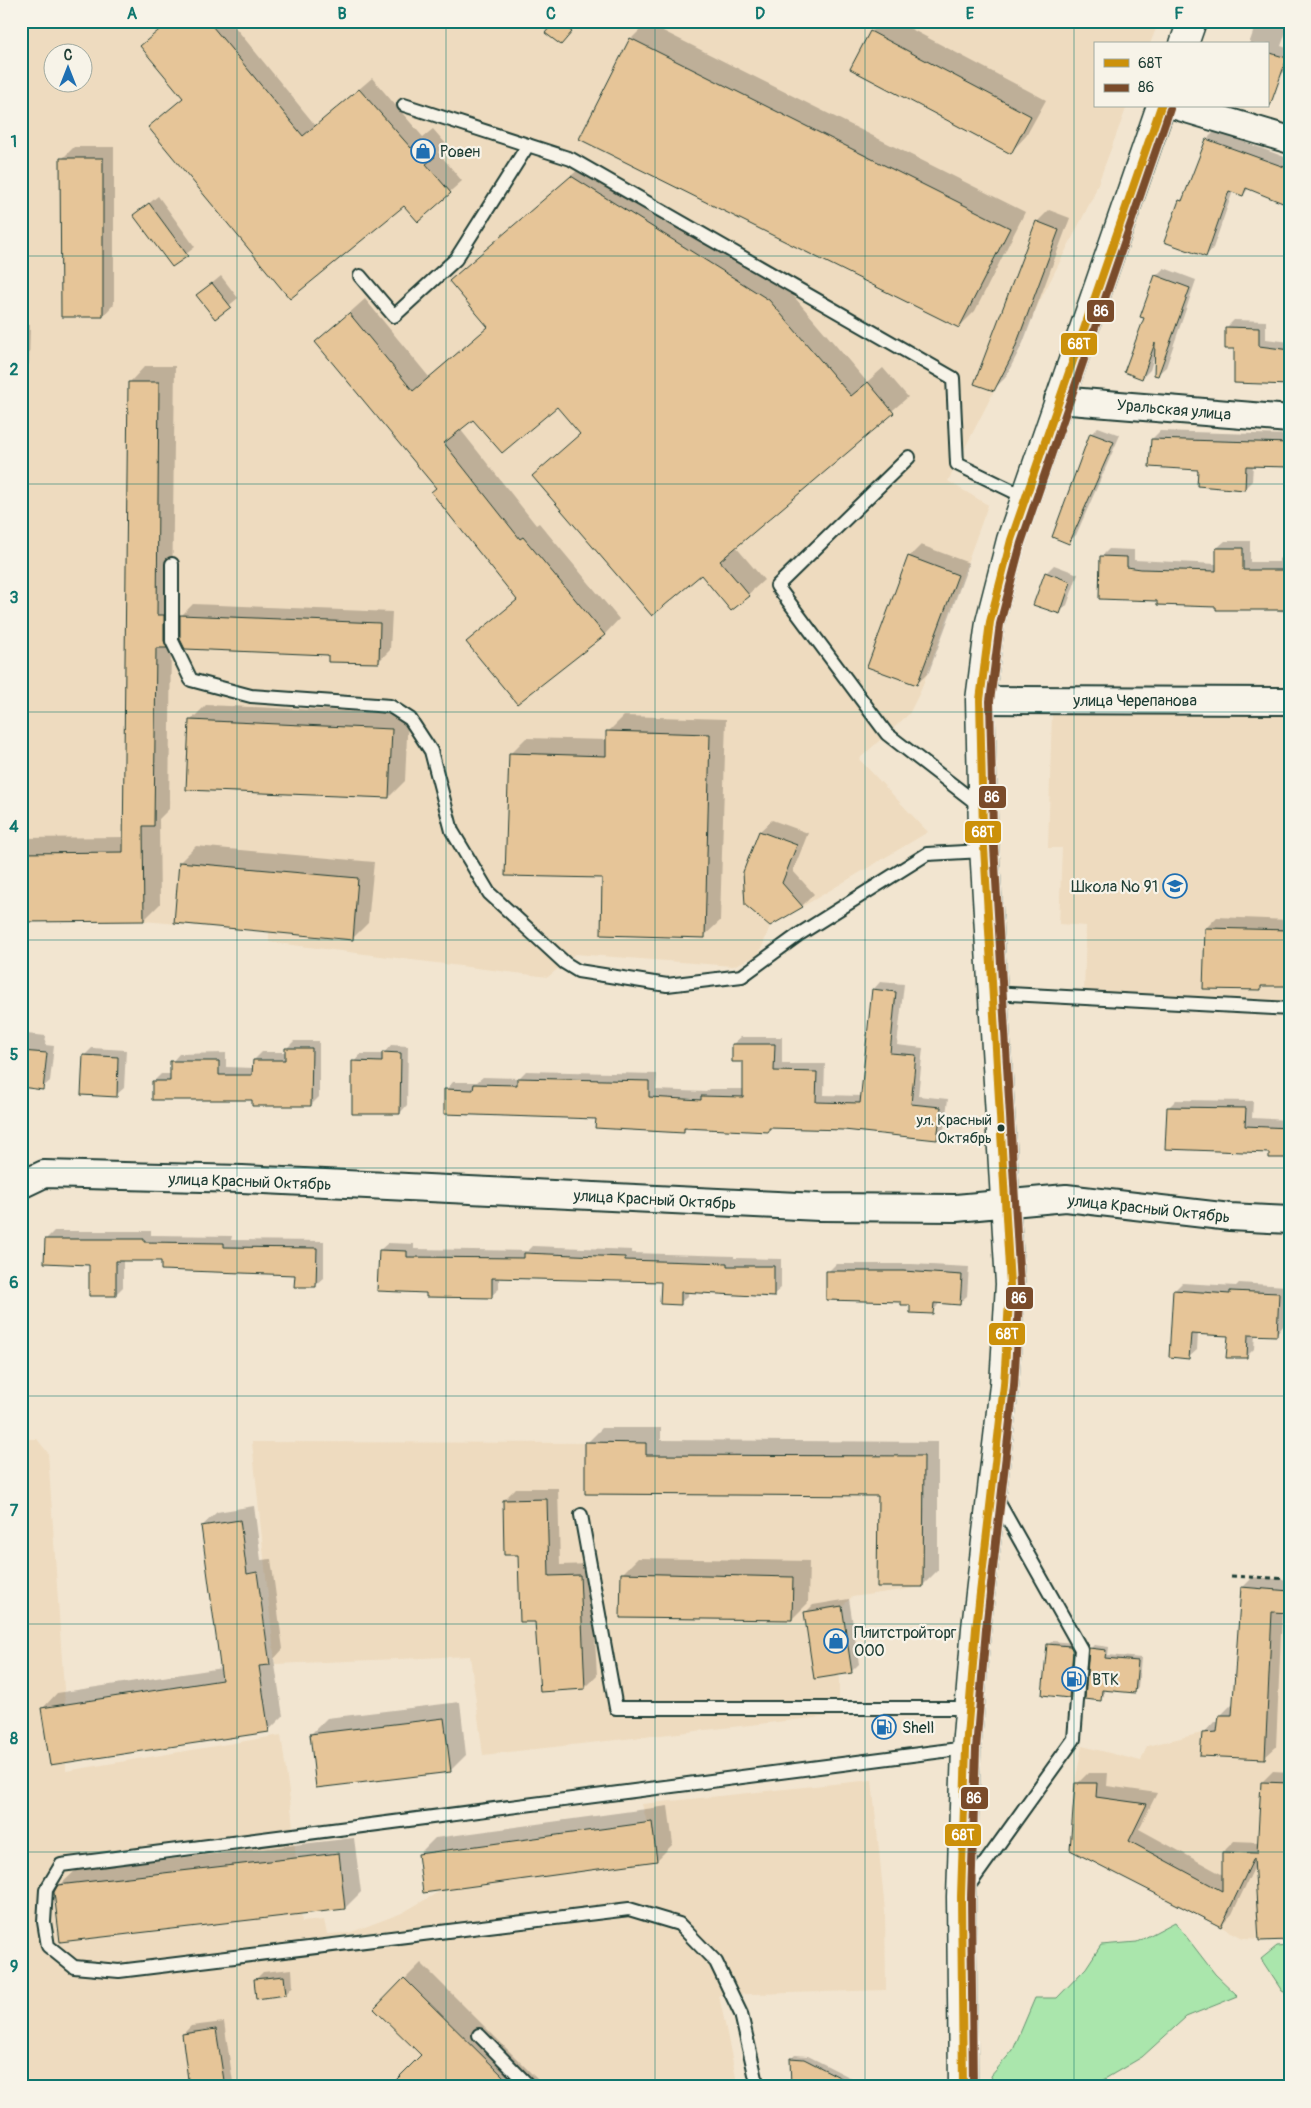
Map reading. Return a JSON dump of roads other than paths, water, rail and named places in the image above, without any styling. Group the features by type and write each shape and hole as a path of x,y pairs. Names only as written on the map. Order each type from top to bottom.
{"main road":[{"path":"1185,42 1192,21"},
{"path":"963,2087 961,1897 966,1748 1004,1385 1010,1284 1007,1204 984,851 980,700 990,622 1011,540 1160,108"}],"street":[{"path":"1183,108 1290,140"},
{"name":"Уральская улица","path":"1058,400 1290,418"},
{"name":"улица Черепанова","path":"980,700 1290,701"},
{"name":"улица Красный Октябрь","path":"21,1185 44,1174 242,1179 818,1207 956,1208 1066,1198 1230,1217 1290,1220"}],"lane":[{"path":"404,105 570,159 954,378 957,464 1025,497"},
{"path":"360,276 394,316 456,259 528,145"},
{"path":"909,457 777,586 887,734 982,807"},
{"path":"172,564 172,640 191,680 251,696 390,706 410,719 431,751 452,831 489,893 565,963 578,971 667,985 742,976 798,935 927,854 984,851"},
{"path":"992,993 1290,1010"},
{"path":"961,1897 1074,1739 1078,1689 1081,1649 992,1492"},
{"path":"581,1516 616,1708 969,1708"},
{"path":"758,2087 742,2014 716,1962 679,1924 629,1909 119,1971 74,1967 48,1946 44,1922 46,1890 61,1865 966,1748"},
{"path":"479,2035 530,2087"}],"place":[{"name":"Ровен","path":"423,151"},
{"name":"Школа № 91","path":"1175,886"},
{"name":"ул. Красный Октябрь","path":"1001,1128"},
{"name":"Плитстройторг ООО","path":"836,1641"},
{"name":"ВТК","path":"1074,1679"},
{"name":"Shell","path":"884,1727"}]}
